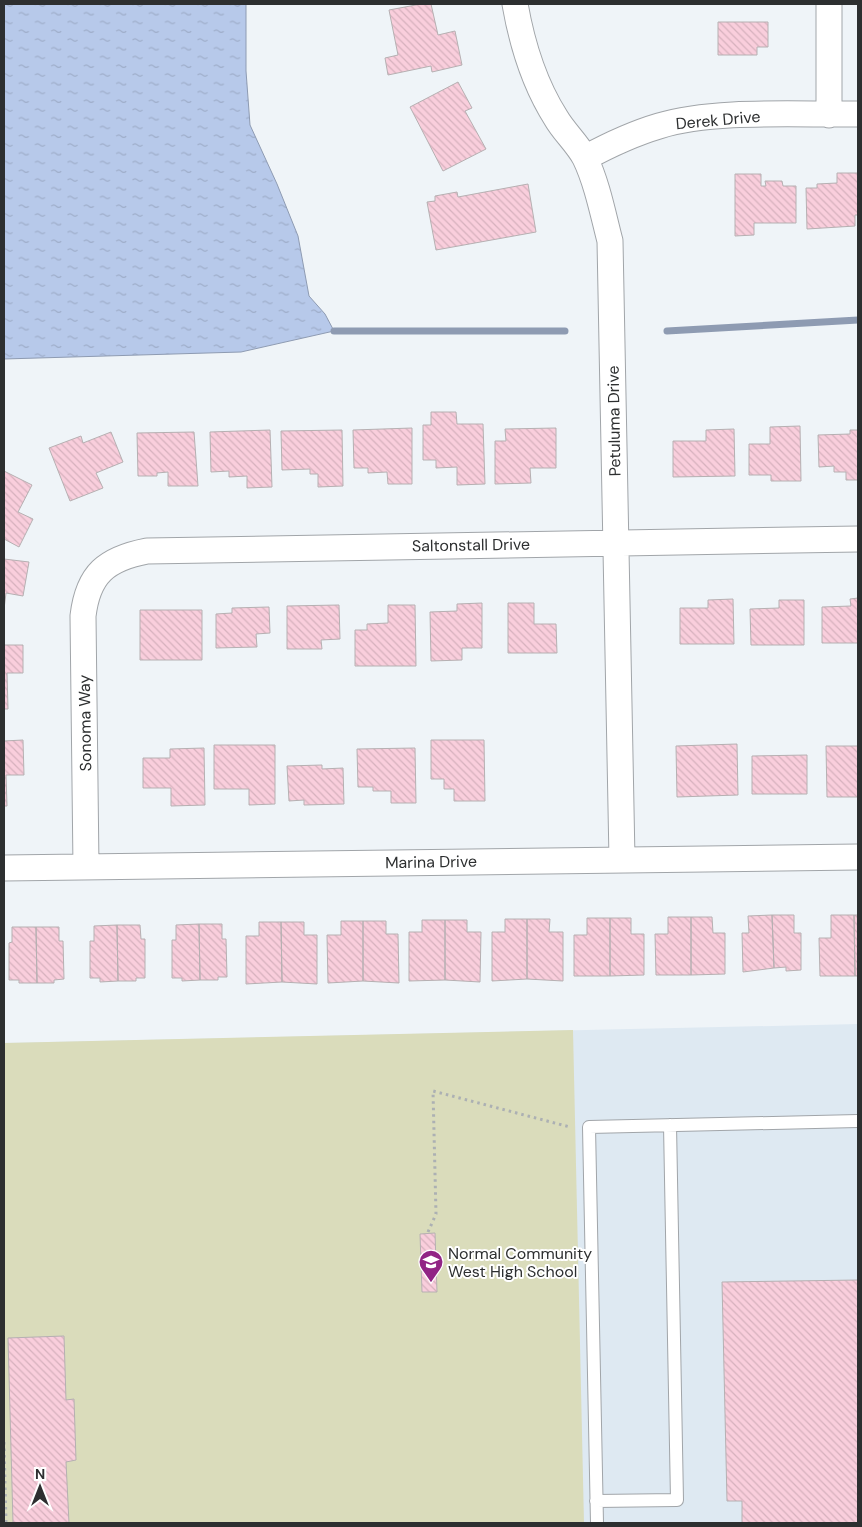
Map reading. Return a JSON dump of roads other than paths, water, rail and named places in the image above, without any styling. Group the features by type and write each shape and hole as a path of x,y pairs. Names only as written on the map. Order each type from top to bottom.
{"street":[{"name":"Petuluma Drive","path":"515,4 528,62 542,94 557,120 585,158 599,197 610,241 622,859"},
{"path":"829,4 829,114"},
{"name":"Derek Drive","path":"585,158 616,141 660,125 727,116 858,114"},
{"name":"Saltonstall Drive","path":"92,580 107,565 119,558 147,551 858,539"},
{"name":"Sonoma Way","path":"86,867 83,616 86,596 92,580"},
{"name":"Marina Drive","path":"4,868 858,857"}],"lane":[{"path":"597,1523 589,1127 858,1121"},
{"path":"596,1501 678,1500 670,1125"}],"water":[{"path":"4,4 246,4 246,71 250,125 298,236 309,296 325,314 334,331 241,352 4,359"}],"waterway":[{"path":"667,331 858,320"},
{"path":"334,331 565,331"}],"place":[{"name":"Normal Community West High School","path":"431,1283"}]}
